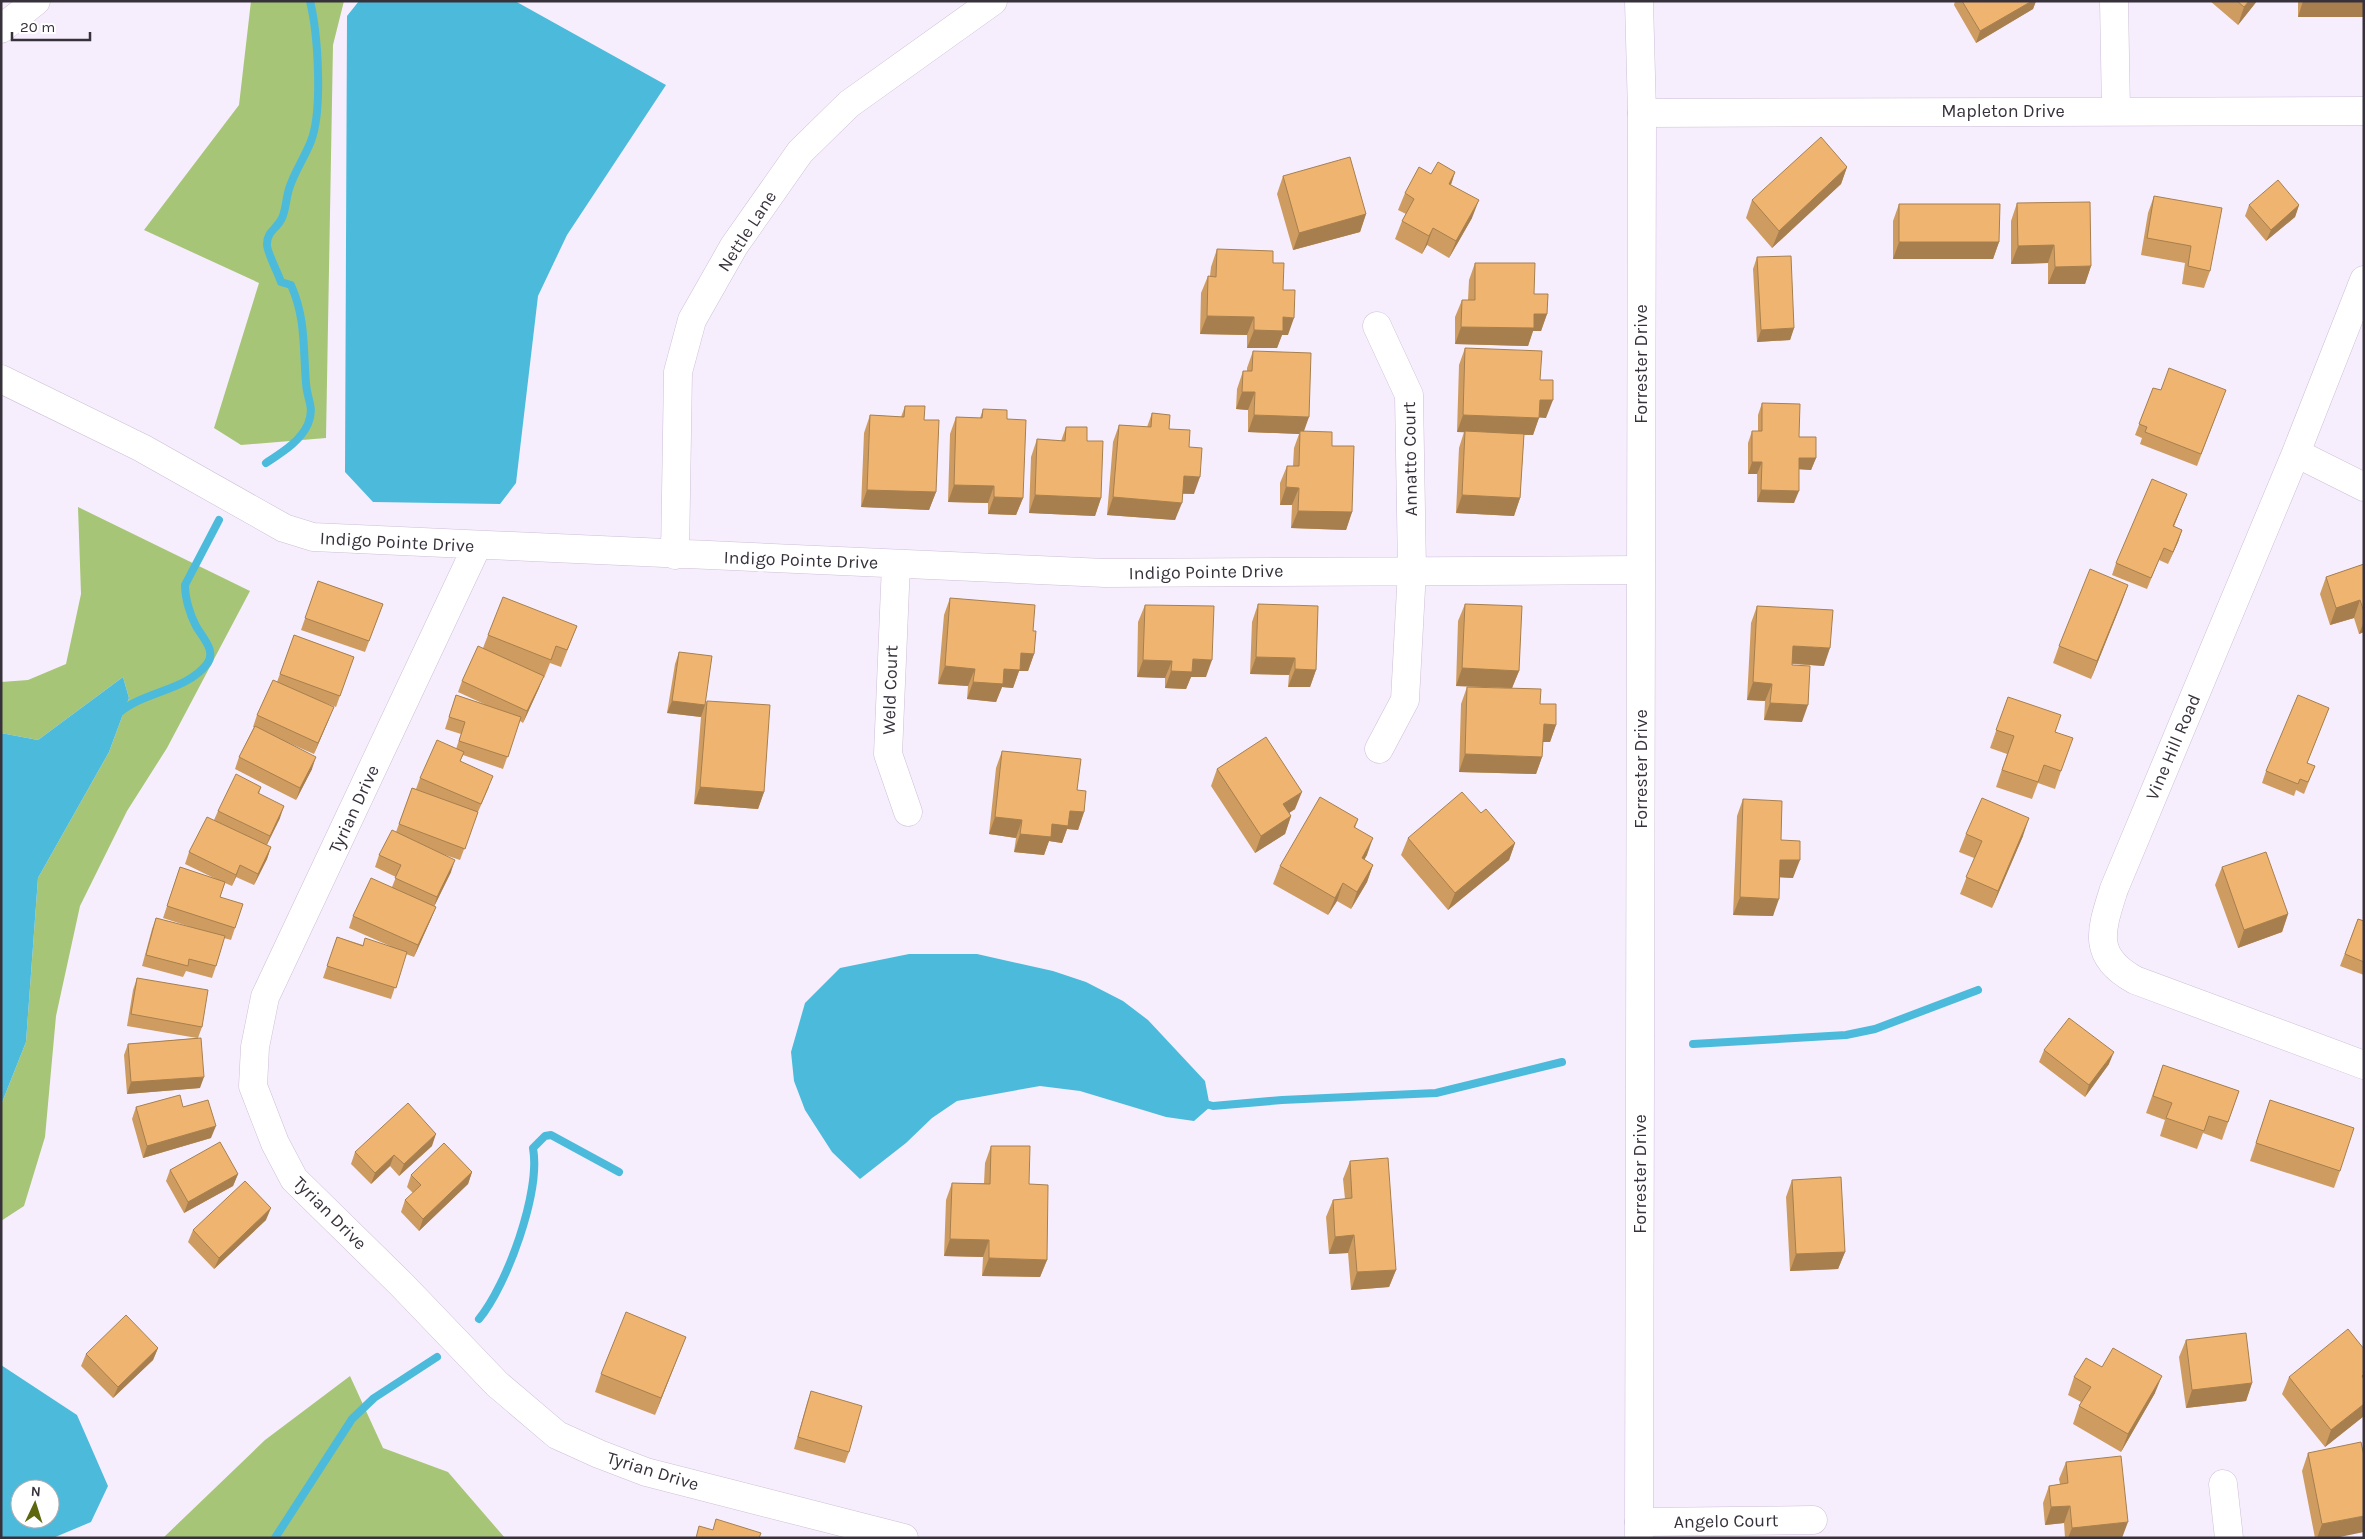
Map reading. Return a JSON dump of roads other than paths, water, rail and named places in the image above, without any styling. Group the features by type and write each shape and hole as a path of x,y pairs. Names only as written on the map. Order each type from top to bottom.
{"street":[{"path":"1,29 36,1"},
{"name":"Nettle Lane","path":"674,555 678,372 692,320 734,246 800,152 850,104 993,1"},
{"name":"Forrester Drive","path":"1639,1530 1642,690 1640,570 1642,112 1640,1"},
{"path":"2114,1 2116,111"},
{"name":"Mapleton Drive","path":"1642,112 2364,111"},
{"name":"Vine Hill Road","path":"2364,280 2296,453 2114,889 2105,917 2103,940 2109,962 2118,971 2135,980 2364,1066"},
{"name":"Annatto Court","path":"1377,326 1409,395 1412,570 1405,700 1379,749"},
{"name":"Indigo Pointe Drive","path":"1,379 142,448 284,528 313,537 674,555 1105,573 1640,570"},
{"path":"2296,453 2364,487"},
{"name":"Tyrian Drive","path":"477,546 265,997 255,1047 253,1086 275,1143 294,1179 402,1285 497,1384 557,1435 646,1472 904,1538"},
{"name":"Weld Court","path":"896,564 888,754 908,812"},
{"path":"2223,1484 2229,1538"},
{"name":"Angelo Court","path":"1639,1530 1813,1520"}],"water":[{"path":"359,1 515,1 666,85 567,235 538,296 516,483 500,504 373,502 345,472 347,16"},
{"path":"123,677 129,698 109,752 38,878 26,1042 1,1105 1,733 38,740"},
{"path":"909,954 977,954 1053,971 1086,982 1123,1001 1148,1020 1205,1081 1210,1107 1194,1121 1166,1117 1080,1091 1040,1086 957,1101 932,1118 906,1143 860,1179 832,1152 805,1110 794,1081 791,1052 805,1003 840,968"},
{"path":"1,1365 77,1415 108,1486 91,1522 53,1538 1,1538"}],"waterway":[{"path":"266,463 290,446 300,436 308,424 311,413 307,389 302,322 296,298 291,285 281,282 267,247 270,233 280,222 283,215 291,183 309,147 315,127 318,72 310,1"},
{"path":"119,713 140,700 188,680 198,673 210,659 207,644 190,612 185,585 219,520"},
{"path":"1693,1044 1846,1035 1875,1029 1978,990"},
{"path":"1202,1103 1213,1106 1282,1100 1436,1093 1562,1062"},
{"path":"479,1319 490,1304 520,1237 532,1188 533,1148 545,1136 551,1135 619,1172"},
{"path":"275,1538 352,1419 374,1398 437,1357"}]}
